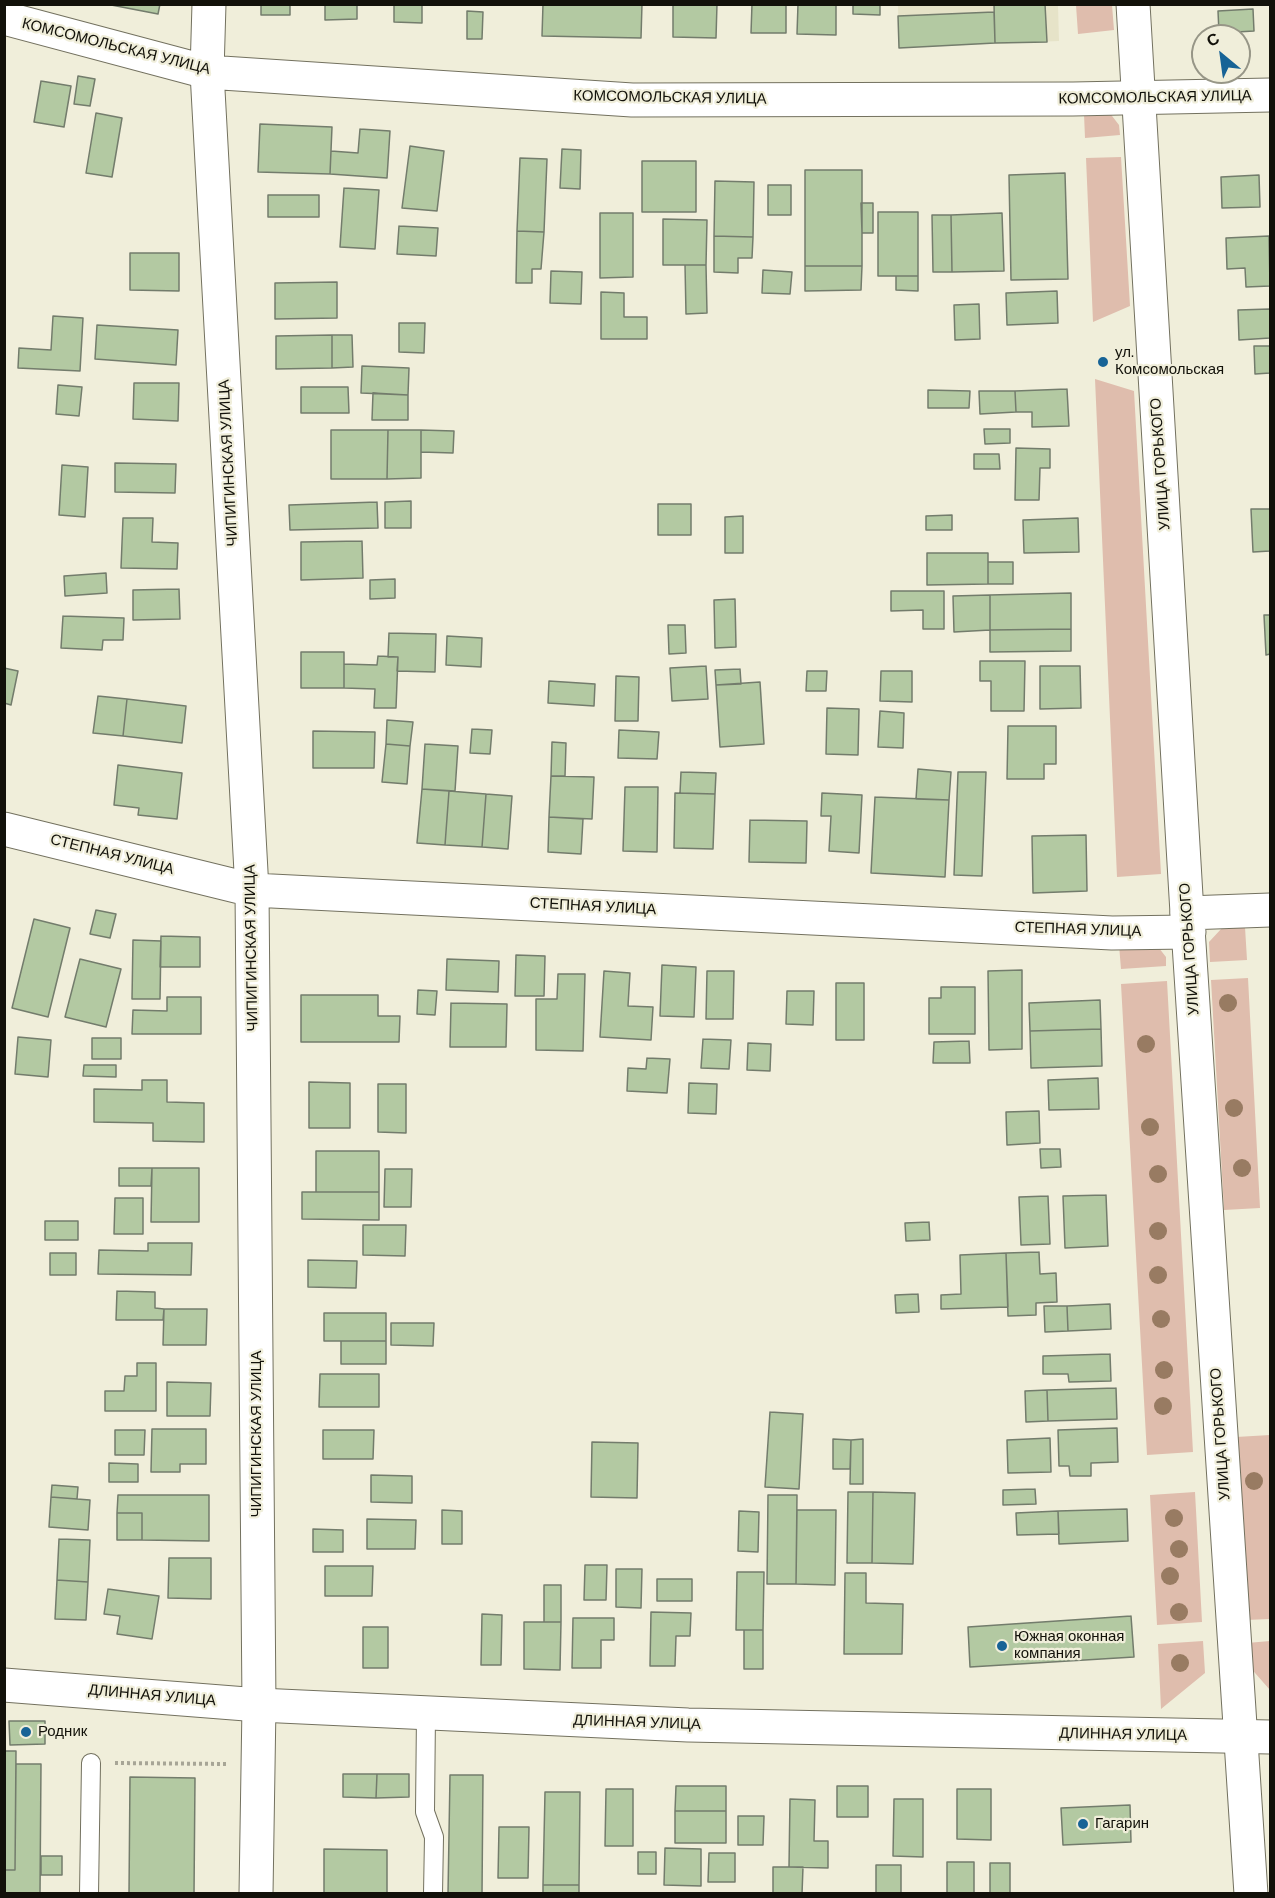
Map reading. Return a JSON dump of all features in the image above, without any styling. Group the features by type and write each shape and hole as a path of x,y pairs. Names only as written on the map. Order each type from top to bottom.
{"street":[{"name":"ЧИПИГИНСКАЯ УЛИЦА","path":"208,4 207,72 252,890 259,1705 256,1893"},
{"name":"УЛИЦА ГОРЬКОГО","path":"1133,4 1188,922 1255,1737 1251,1893"},
{"name":"КОМСОМОЛЬСКАЯ УЛИЦА","path":"4,18 207,72 632,100 1270,96"},
{"name":"СТЕПНАЯ УЛИЦА","path":"4,829 252,890 1112,933 1270,910"},
{"name":"ДЛИННАЯ УЛИЦА","path":"4,1685 259,1705 688,1725 1255,1737"}],"lane":[{"path":"426,1713 425,1812 434,1837 433,1893"},
{"path":"89,1893 91,1763"}],"path":[{"path":"91,1763 258,1764"}],"shaded area":[{"path":"898,5 1058,5 1059,41 899,48"},
{"path":"1076,5 1112,5 1114,30 1078,34"},
{"path":"1109,112 1119,125 1120,135 1085,138 1084,114"},
{"path":"1121,157 1130,306 1093,322 1086,158"},
{"path":"1095,379 1134,391 1161,874 1117,877"},
{"path":"1245,927 1247,960 1210,962 1209,942 1222,928"},
{"path":"1155,943 1166,957 1166,966 1121,969 1119,945"},
{"path":"1248,978 1260,1208 1224,1210 1211,980"},
{"path":"1167,981 1193,1452 1147,1455 1121,984"},
{"path":"1270,1435 1270,1619 1246,1620 1236,1437"},
{"path":"1195,1492 1202,1622 1157,1625 1150,1495"},
{"path":"1203,1641 1205,1673 1161,1709 1158,1644"},
{"path":"1270,1641 1270,1690 1248,1665 1247,1643"}],"building":[{"path":"106,4 160,4 158,14"},
{"path":"261,4 290,4 290,15 261,15"},
{"path":"325,4 357,4 357,19 325,20"},
{"path":"394,4 422,4 422,23 394,22"},
{"path":"543,4 642,4 641,38 542,36"},
{"path":"673,4 717,4 716,38 673,37"},
{"path":"752,4 786,4 786,33 751,33"},
{"path":"798,4 836,4 836,35 797,34"},
{"path":"853,4 880,4 880,15 853,14"},
{"path":"994,4 1045,4 1047,42 995,43"},
{"path":"1253,9 1254,31 1251,31 1251,24 1219,24 1218,11"},
{"path":"467,11 483,12 482,39 467,39"},
{"path":"994,12 995,43 899,48 898,16"},
{"path":"78,76 95,79 90,106 74,104"},
{"path":"41,81 71,86 64,127 34,122"},
{"path":"96,113 122,118 112,177 86,173"},
{"path":"260,124 332,127 330,174 258,172"},
{"path":"360,129 390,131 387,178 330,174 331,151 358,153"},
{"path":"410,146 444,151 437,211 402,208"},
{"path":"562,149 581,150 580,189 560,188"},
{"path":"520,158 547,159 544,232 517,231"},
{"path":"642,161 696,161 696,212 642,212"},
{"path":"805,170 862,170 862,266 805,266"},
{"path":"1065,173 1068,279 1011,280 1009,175"},
{"path":"1259,175 1260,207 1222,208 1221,177"},
{"path":"715,181 754,182 753,237 714,236"},
{"path":"768,185 791,185 791,215 768,215"},
{"path":"344,188 379,190 375,249 340,247"},
{"path":"268,195 319,195 319,217 268,217"},
{"path":"861,203 873,203 873,233 862,233"},
{"path":"878,212 918,212 918,276 878,276"},
{"path":"600,213 633,213 633,277 600,278"},
{"path":"1002,213 1004,271 952,272 951,215"},
{"path":"932,215 951,215 952,272 933,272"},
{"path":"663,219 707,220 706,265 663,265"},
{"path":"399,226 438,228 436,256 397,254"},
{"path":"517,231 544,232 541,269 532,269 532,283 516,283"},
{"path":"714,236 753,237 752,258 738,258 738,273 714,272"},
{"path":"1269,236 1270,286 1246,287 1245,268 1227,269 1226,238"},
{"path":"130,253 179,253 179,291 130,290"},
{"path":"685,265 706,265 707,313 686,314"},
{"path":"805,266 862,266 861,290 805,291"},
{"path":"763,270 792,272 790,294 762,293"},
{"path":"551,271 582,272 581,304 550,303"},
{"path":"896,276 918,276 918,291 896,290"},
{"path":"337,282 337,318 275,319 275,283"},
{"path":"1057,291 1058,323 1007,325 1006,293"},
{"path":"601,292 624,293 624,317 647,317 647,339 601,339"},
{"path":"979,304 980,339 955,340 954,305"},
{"path":"1270,309 1270,338 1239,340 1238,310"},
{"path":"53,316 83,318 80,371 18,368 19,348 51,350"},
{"path":"399,323 425,323 424,353 399,352"},
{"path":"97,325 178,330 176,365 95,359"},
{"path":"332,335 332,368 276,369 276,336"},
{"path":"332,335 352,335 353,367 332,368"},
{"path":"1254,346 1270,346 1270,373 1255,374"},
{"path":"362,366 409,368 408,395 361,393"},
{"path":"134,383 179,383 178,421 133,419"},
{"path":"58,385 82,387 79,416 56,414"},
{"path":"301,387 348,387 349,413 301,413"},
{"path":"1067,389 1069,426 1032,427 1032,412 1016,412 1015,391"},
{"path":"928,390 970,391 969,408 928,408"},
{"path":"979,391 1015,391 1016,412 980,414"},
{"path":"373,393 408,395 408,420 372,420"},
{"path":"984,429 1010,429 1010,443 985,444"},
{"path":"331,430 388,430 387,479 331,479"},
{"path":"388,430 421,430 421,478 387,479"},
{"path":"421,430 454,431 453,453 421,452"},
{"path":"1016,448 1050,449 1050,468 1040,468 1039,500 1015,500"},
{"path":"974,454 999,454 1000,469 974,469"},
{"path":"115,463 176,464 175,493 115,492"},
{"path":"62,465 88,467 85,517 59,515"},
{"path":"411,501 411,528 385,528 385,502"},
{"path":"377,502 378,528 290,530 289,505"},
{"path":"658,504 691,504 691,535 658,535"},
{"path":"1251,509 1270,509 1270,551 1253,552"},
{"path":"952,515 952,530 926,530 926,516"},
{"path":"743,516 743,553 725,553 725,517"},
{"path":"123,518 153,518 152,542 178,543 177,569 121,568"},
{"path":"1078,518 1079,552 1024,553 1023,520"},
{"path":"362,541 363,578 301,580 301,542"},
{"path":"927,553 988,553 988,584 927,585"},
{"path":"988,562 1013,562 1013,584 988,584"},
{"path":"106,573 107,593 65,596 64,576"},
{"path":"395,579 395,598 370,599 370,580"},
{"path":"179,589 180,619 133,620 133,590"},
{"path":"891,591 944,591 944,629 923,629 923,610 891,611"},
{"path":"1071,593 1071,629 990,630 990,595"},
{"path":"990,595 990,630 954,632 953,596"},
{"path":"735,599 736,647 715,648 714,600"},
{"path":"1264,615 1270,615 1270,654 1266,655"},
{"path":"63,616 124,618 123,640 103,640 102,650 61,648"},
{"path":"668,625 685,625 686,653 669,654"},
{"path":"1071,629 1071,651 990,652 990,630"},
{"path":"389,633 436,634 435,672 397,671 398,657 388,657"},
{"path":"447,636 482,638 481,667 446,665"},
{"path":"301,652 344,652 344,688 301,688"},
{"path":"378,656 398,657 396,708 374,708 375,689 344,688 344,664 377,665"},
{"path":"980,661 1025,661 1024,711 991,711 991,681 980,681"},
{"path":"706,666 708,699 672,701 670,668"},
{"path":"1040,666 1080,666 1081,708 1040,709"},
{"path":"4,668 18,671 11,705 4,703"},
{"path":"740,669 741,684 716,685 715,670"},
{"path":"807,671 827,671 826,691 806,691"},
{"path":"881,671 912,671 912,702 880,701"},
{"path":"616,676 639,677 638,721 615,721"},
{"path":"549,681 595,684 594,706 548,703"},
{"path":"760,682 764,744 720,747 716,685"},
{"path":"98,696 127,699 123,736 93,733"},
{"path":"127,699 186,706 182,743 123,736"},
{"path":"827,708 859,709 858,755 826,754"},
{"path":"880,711 904,713 903,748 878,747"},
{"path":"387,720 413,722 410,746 386,744"},
{"path":"1008,726 1056,726 1056,764 1044,764 1044,779 1007,779"},
{"path":"472,729 492,730 490,754 470,753"},
{"path":"619,730 659,732 657,759 618,758"},
{"path":"313,731 375,732 374,768 313,768"},
{"path":"552,742 566,743 565,776 551,776"},
{"path":"386,744 410,746 407,784 382,782"},
{"path":"425,744 458,746 455,791 422,789"},
{"path":"118,765 182,773 177,819 138,815 139,808 114,805"},
{"path":"918,769 951,772 949,800 916,799"},
{"path":"681,772 716,773 715,794 680,793"},
{"path":"958,772 986,772 982,876 954,875"},
{"path":"551,776 594,777 592,819 549,817"},
{"path":"625,787 658,787 657,852 623,851"},
{"path":"422,789 449,791 445,845 417,843"},
{"path":"449,791 486,794 482,847 445,845"},
{"path":"675,793 715,794 713,849 674,848"},
{"path":"822,793 862,795 859,853 829,851 831,816 821,816"},
{"path":"486,794 512,796 508,849 482,847"},
{"path":"875,797 949,800 945,877 871,873"},
{"path":"549,817 583,819 581,854 548,852"},
{"path":"750,820 807,821 806,863 749,862"},
{"path":"1086,835 1087,891 1033,893 1032,836"},
{"path":"96,910 116,914 110,938 90,934"},
{"path":"34,919 70,928 48,1017 12,1008"},
{"path":"161,936 200,937 200,967 160,967"},
{"path":"133,940 161,941 160,999 132,999"},
{"path":"516,955 545,956 544,996 515,996"},
{"path":"80,959 121,969 106,1027 65,1017"},
{"path":"447,959 499,961 498,992 446,990"},
{"path":"662,965 696,967 694,1017 660,1016"},
{"path":"1022,970 1022,1049 989,1050 988,971"},
{"path":"604,971 630,973 628,1006 653,1007 651,1040 600,1037"},
{"path":"707,971 734,971 733,1019 706,1019"},
{"path":"558,974 585,974 583,1051 536,1050 536,999 557,999"},
{"path":"836,983 864,983 864,1040 836,1040"},
{"path":"941,987 975,987 975,1034 929,1034 929,998 941,998"},
{"path":"418,990 437,991 435,1015 417,1014"},
{"path":"787,991 814,991 813,1025 786,1024"},
{"path":"301,995 378,995 378,1016 400,1016 399,1042 301,1042"},
{"path":"167,997 201,997 201,1034 132,1034 133,1010 167,1011"},
{"path":"1100,1000 1101,1029 1030,1031 1029,1003"},
{"path":"451,1003 507,1004 506,1047 450,1047"},
{"path":"1101,1029 1102,1066 1031,1068 1030,1031"},
{"path":"18,1037 51,1040 48,1077 15,1074"},
{"path":"92,1038 121,1038 121,1059 92,1059"},
{"path":"703,1039 731,1040 729,1069 701,1068"},
{"path":"969,1041 970,1063 933,1063 934,1042"},
{"path":"748,1043 771,1044 770,1071 747,1070"},
{"path":"647,1058 670,1059 667,1093 627,1091 628,1068 646,1069"},
{"path":"84,1065 116,1065 116,1077 83,1076"},
{"path":"1098,1078 1099,1109 1049,1110 1048,1080"},
{"path":"142,1080 167,1080 167,1102 204,1103 204,1142 153,1141 153,1123 94,1122 94,1089 142,1090"},
{"path":"309,1082 350,1083 350,1128 309,1128"},
{"path":"689,1083 717,1084 716,1114 688,1113"},
{"path":"378,1084 406,1084 406,1133 378,1132"},
{"path":"1039,1111 1040,1143 1007,1145 1006,1112"},
{"path":"1040,1149 1060,1149 1061,1167 1041,1168"},
{"path":"316,1151 379,1151 379,1192 316,1192"},
{"path":"119,1168 152,1168 151,1186 119,1186"},
{"path":"152,1168 199,1168 199,1222 151,1222"},
{"path":"385,1169 412,1169 411,1207 384,1207"},
{"path":"302,1192 379,1192 379,1220 302,1219"},
{"path":"1106,1195 1108,1246 1065,1248 1063,1196"},
{"path":"1048,1196 1050,1244 1021,1245 1019,1197"},
{"path":"115,1198 143,1198 143,1234 114,1234"},
{"path":"45,1221 78,1221 78,1240 45,1240"},
{"path":"929,1222 930,1240 906,1241 905,1223"},
{"path":"363,1225 406,1225 405,1256 363,1255"},
{"path":"148,1243 192,1243 191,1275 98,1274 99,1250 148,1251"},
{"path":"1039,1252 1040,1274 1056,1273 1057,1302 1036,1303 1036,1315 1008,1316 1006,1253"},
{"path":"50,1253 76,1253 76,1275 50,1275"},
{"path":"1006,1253 1008,1307 941,1309 941,1295 961,1294 960,1255"},
{"path":"308,1260 357,1261 356,1288 308,1287"},
{"path":"117,1291 155,1292 155,1308 164,1309 163,1320 116,1320"},
{"path":"918,1294 919,1312 896,1313 895,1295"},
{"path":"1110,1304 1111,1329 1068,1331 1067,1306"},
{"path":"1044,1306 1067,1306 1068,1331 1045,1332"},
{"path":"164,1309 207,1309 206,1345 163,1345"},
{"path":"324,1313 386,1313 386,1341 324,1341"},
{"path":"391,1323 434,1323 433,1346 391,1345"},
{"path":"341,1341 386,1341 386,1364 341,1364"},
{"path":"1110,1354 1111,1381 1069,1382 1068,1374 1043,1374 1043,1356"},
{"path":"137,1363 156,1363 156,1411 105,1411 105,1391 124,1391 125,1376 137,1376"},
{"path":"320,1374 379,1374 379,1407 319,1407"},
{"path":"167,1382 211,1383 210,1416 167,1416"},
{"path":"1116,1388 1117,1419 1048,1421 1047,1390"},
{"path":"1047,1390 1048,1421 1026,1422 1025,1391"},
{"path":"770,1412 803,1414 799,1489 765,1487"},
{"path":"1117,1428 1118,1462 1091,1463 1091,1476 1070,1476 1069,1466 1059,1466 1058,1430"},
{"path":"152,1429 206,1429 206,1464 180,1464 180,1472 151,1472"},
{"path":"115,1430 145,1430 144,1455 115,1455"},
{"path":"323,1430 374,1430 373,1459 323,1459"},
{"path":"1050,1438 1051,1472 1008,1473 1007,1440"},
{"path":"833,1439 851,1440 850,1469 833,1469"},
{"path":"863,1439 863,1484 850,1484 851,1440"},
{"path":"592,1442 638,1443 637,1498 591,1497"},
{"path":"109,1463 138,1464 138,1482 109,1482"},
{"path":"371,1475 412,1476 412,1503 371,1502"},
{"path":"52,1485 78,1487 77,1499 51,1497"},
{"path":"1035,1489 1036,1504 1003,1505 1003,1490"},
{"path":"848,1492 873,1492 872,1563 847,1563"},
{"path":"873,1492 915,1493 913,1564 872,1563"},
{"path":"118,1495 209,1495 209,1541 142,1540 142,1513 117,1513"},
{"path":"768,1495 797,1495 796,1584 767,1584"},
{"path":"51,1497 90,1500 88,1530 49,1527"},
{"path":"1127,1509 1128,1541 1059,1544 1058,1511"},
{"path":"442,1510 462,1511 462,1544 442,1544"},
{"path":"797,1510 836,1510 835,1585 796,1584"},
{"path":"739,1511 759,1512 758,1552 738,1551"},
{"path":"1058,1511 1059,1534 1017,1535 1016,1513"},
{"path":"117,1513 142,1513 142,1540 117,1540"},
{"path":"367,1519 416,1520 415,1549 367,1549"},
{"path":"313,1529 343,1530 343,1552 313,1552"},
{"path":"59,1539 90,1540 88,1582 57,1580"},
{"path":"169,1558 211,1558 211,1599 168,1598"},
{"path":"585,1565 607,1565 606,1600 584,1600"},
{"path":"325,1566 373,1566 372,1596 325,1596"},
{"path":"616,1569 642,1569 641,1608 616,1607"},
{"path":"737,1572 764,1572 763,1630 736,1630"},
{"path":"845,1573 866,1573 866,1603 903,1604 902,1654 844,1654"},
{"path":"657,1579 692,1579 692,1601 657,1601"},
{"path":"57,1580 88,1582 86,1620 55,1619"},
{"path":"544,1585 561,1585 561,1622 544,1622"},
{"path":"108,1589 159,1596 152,1639 117,1634 120,1616 104,1614"},
{"path":"651,1612 691,1613 690,1636 676,1636 675,1666 650,1666"},
{"path":"482,1614 502,1615 501,1665 481,1665"},
{"path":"1131,1616 1134,1657 970,1667 968,1627"},
{"path":"573,1618 614,1618 614,1640 601,1640 601,1668 572,1668"},
{"path":"524,1622 561,1622 560,1670 524,1669"},
{"path":"363,1627 388,1627 388,1668 363,1668"},
{"path":"744,1630 763,1630 763,1669 744,1669"},
{"path":"9,1721 45,1721 45,1744 10,1745"},
{"path":"4,1751 16,1751 15,1870 4,1870"},
{"path":"16,1764 41,1764 40,1894 4,1894 4,1870 15,1870"},
{"path":"343,1774 377,1774 376,1798 343,1797"},
{"path":"377,1774 409,1774 409,1797 376,1798"},
{"path":"450,1775 483,1775 482,1894 448,1894"},
{"path":"130,1777 195,1778 194,1894 129,1894"},
{"path":"676,1786 726,1786 726,1811 675,1811"},
{"path":"837,1786 868,1786 868,1817 837,1817"},
{"path":"606,1789 633,1789 633,1846 605,1846"},
{"path":"957,1789 991,1789 991,1840 957,1839"},
{"path":"545,1792 580,1792 579,1885 543,1885"},
{"path":"790,1799 815,1800 814,1841 828,1841 828,1868 789,1867"},
{"path":"894,1799 923,1799 923,1857 893,1856"},
{"path":"1130,1805 1131,1842 1063,1845 1061,1808"},
{"path":"675,1811 726,1811 726,1843 675,1843"},
{"path":"738,1816 764,1816 763,1845 738,1845"},
{"path":"499,1827 529,1827 528,1878 498,1878"},
{"path":"665,1848 701,1849 701,1886 664,1885"},
{"path":"324,1849 387,1850 387,1894 324,1894"},
{"path":"638,1852 656,1852 656,1874 638,1874"},
{"path":"709,1853 735,1853 735,1882 708,1882"},
{"path":"41,1856 62,1856 62,1875 41,1875"},
{"path":"947,1862 974,1862 974,1894 947,1894"},
{"path":"990,1863 1010,1863 1010,1894 990,1894"},
{"path":"876,1865 901,1865 901,1894 876,1894"},
{"path":"773,1867 803,1867 802,1894 773,1894"},
{"path":"543,1885 579,1885 579,1894 543,1894"}],"place":[{"name":"ул. Комсомольская","path":"1103,362"},
{"name":"Южная оконная компания","path":"1002,1646"},
{"name":"Родник","path":"26,1732"},
{"name":"Гагарин","path":"1083,1824"}]}
